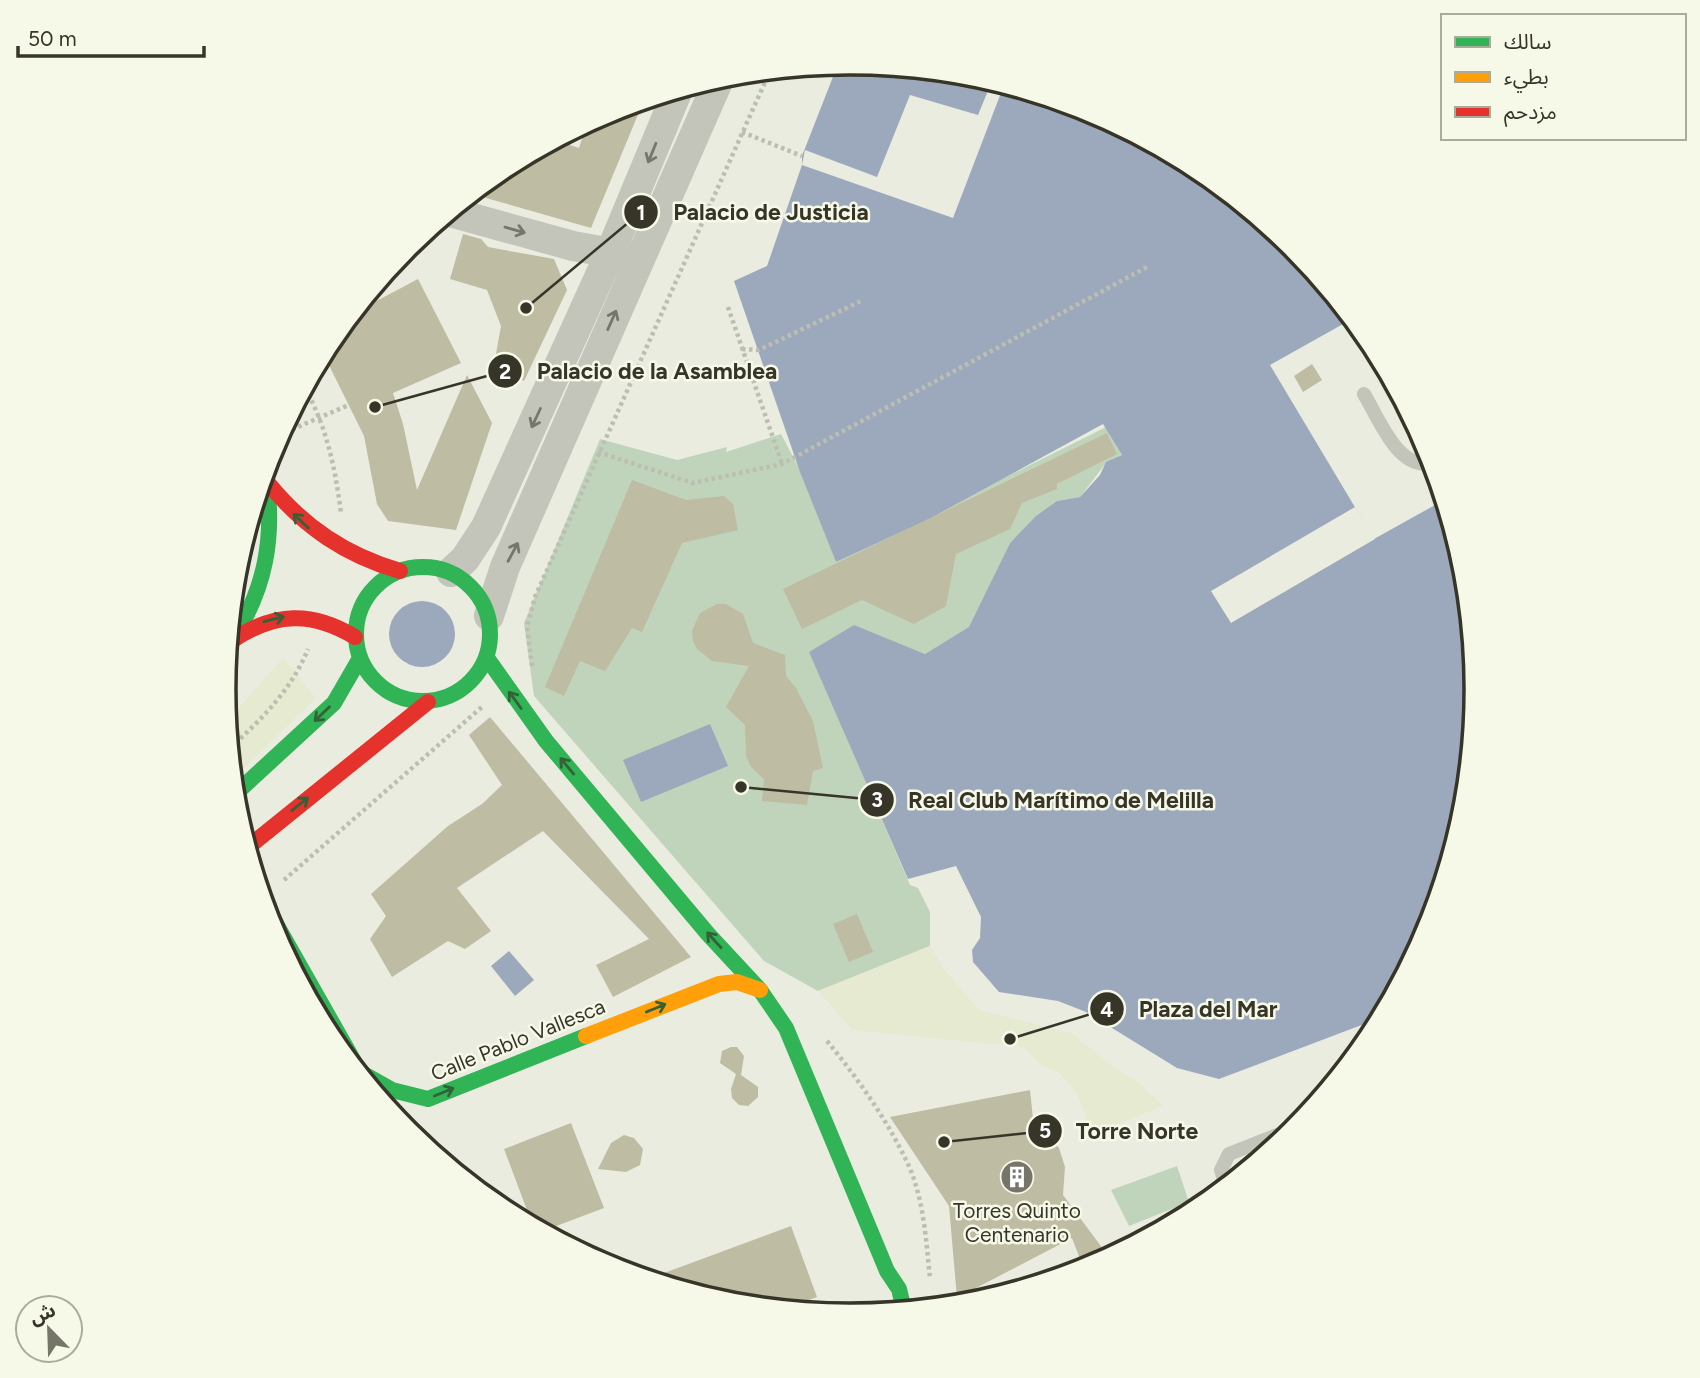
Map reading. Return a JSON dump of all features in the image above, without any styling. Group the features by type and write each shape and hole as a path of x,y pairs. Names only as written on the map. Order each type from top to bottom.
{"street":[{"path":"451,572 465,559 486,527 713,91"},
{"path":"489,616 474,590 451,572 417,566 400,570 372,590 359,612 355,637 360,658 370,677 387,691 407,700 428,702 447,698 464,689 487,658 491,637 489,616 505,567 517,545 626,255 674,101"},
{"path":"461,215 573,246 626,255"},
{"path":"272,484 300,521 341,550 370,563 400,570"},
{"path":"240,626 251,609 264,574 270,538 268,495"},
{"path":"239,636 252,626 274,617 297,615 320,619 355,637"},
{"path":"244,785 334,703 360,658"},
{"path":"487,658 546,741 708,934 760,990 786,1028 887,1271 899,1289 902,1300"},
{"path":"255,841 428,702"},
{"name":"Calle Pablo Vallesca","path":"384,1088 402,1097 428,1099 721,983 741,981 760,990"},
{"path":"887,1271 887,1301"}],"lane":[{"path":"1364,394 1406,460 1421,464"},
{"path":"1224,1176 1222,1170 1229,1154 1267,1139"}],"path":[{"path":"533,670 527,627 535,597 765,82"},
{"path":"742,132 802,156"},
{"path":"598,452 693,483 782,464 1147,267"},
{"path":"742,349 759,350 861,301"},
{"path":"728,307 782,464"},
{"path":"310,397 321,417 334,460 341,516 341,550"},
{"path":"295,428 351,404"},
{"path":"239,739 274,705 299,670 320,619"},
{"path":"278,886 488,702"},
{"path":"826,1039 862,1083 908,1164 925,1226 930,1286"}],"shaded area":[{"path":"1106,427 1122,455 1106,463 1080,497 1057,501 1010,543 970,627 925,654 854,626 810,652 910,885 918,888 930,912 930,946 818,991 764,961 534,696 524,623 600,439 677,460 727,447 726,452 781,434 799,468 836,562"},
{"path":"283,658 316,698 242,770 237,710"},
{"path":"930,946 944,969 979,1010 1071,1033 1116,1069 1138,1082 1163,1106 1092,1134 1079,1098 1072,1087 1058,1072 1043,1066 1022,1047 852,1030 818,991"},
{"path":"1177,1166 1189,1201 1129,1226 1111,1190"}],"water":[{"path":"833,76 930,81 1009,96 1085,122 1157,157 1191,179 1224,202 1284,255 1343,324 1270,365 1374,539 1435,505 1452,569 1464,689 1458,769 1443,848 1417,924 1382,996 1364,1024 1219,1079 1177,1068 1086,1012 1058,1001 999,992 973,962 972,950 980,938 981,917 956,866 908,879 809,652 854,625 925,654 969,627 1010,543 1036,516 1057,501 1080,497 1100,475 1106,462 1122,455 1103,424 929,519 836,562 800,472 734,281 767,266 802,165 802,156"},
{"path":"422,601 445,611 455,634 445,657 422,667 399,657 389,634 399,611"},
{"path":"710,724 728,766 641,802 623,760"},
{"path":"509,951 534,980 515,996 491,966"}],"pier":[{"path":"988,91 1001,94 953,218 802,165 805,150 877,177 910,95 978,115"},
{"path":"1355,507 1375,539 1231,623 1211,591"}],"building":[{"path":"638,113 591,228 483,197 543,157 568,144 579,148 582,137"},
{"path":"463,234 481,239 488,247 554,259 567,290 524,381 494,365 501,326 487,290 450,279"},
{"path":"418,279 461,363 393,393 403,424 417,490 467,375 492,423 456,530 388,521 377,504 364,436 329,365 373,303"},
{"path":"1312,364 1322,380 1303,392 1294,376"},
{"path":"1107,433 1117,454 1057,484 1057,489 1022,503 1010,529 956,554 946,606 914,624 862,600 802,629 783,589"},
{"path":"632,480 686,500 724,496 733,504 738,530 682,543 642,632 632,628 605,671 580,661 564,696 545,687"},
{"path":"717,604 726,604 743,614 753,643 785,655 786,676 796,688 813,721 823,768 813,771 807,805 762,801 764,779 751,767 746,756 745,725 726,707 749,666 712,661 697,649 693,641 692,631 700,613"},
{"path":"490,717 691,957 613,997 596,965 649,939 543,831 457,888 491,931 465,949 448,941 392,977 370,939 386,916 371,894 448,826 482,804 502,785 469,735"},
{"path":"857,914 873,952 849,962 833,924"},
{"path":"737,1047 744,1056 741,1075 758,1087 758,1097 748,1106 739,1105 732,1098 731,1089 736,1074 720,1063 722,1051"},
{"path":"1030,1090 1034,1128 1047,1135 1059,1148 1065,1167 1063,1195 1102,1248 1080,1258 1072,1238 971,1291 957,1293 949,1206 890,1117"},
{"path":"571,1123 604,1208 554,1227 543,1221 527,1211 504,1149"},
{"path":"624,1135 634,1138 643,1149 640,1165 626,1172 598,1169 611,1143"},
{"path":"791,1226 817,1297 807,1301 730,1291 663,1273"}],"traffic: fast":[{"path":"240,627 259,584 265,562 268,495"},
{"path":"423,567 449,572 471,586 485,608 490,634 485,660 471,682 449,696 423,701 397,696 375,682 361,660 356,634 361,608 375,586 397,572 423,567"},
{"path":"244,785 334,703 360,658"},
{"path":"487,658 546,741 708,934 760,990 786,1028 887,1271 899,1289 902,1300"},
{"path":"380,1083 392,1090 428,1099 586,1036"}],"traffic: slow":[{"path":"586,1036 719,984 737,982 760,990"}],"traffic: jam":[{"path":"271,486 296,513 327,538 361,557 400,571"},
{"path":"239,636 264,624 294,618 324,623 355,637"},
{"path":"255,841 428,702"}],"place":[{"name":"Palacio de Justicia","path":"526,308"},
{"name":"Palacio de la Asamblea","path":"375,407"},
{"name":"Real Club Marítimo de Melilla","path":"741,787"},
{"name":"Plaza del Mar","path":"1010,1039"},
{"name":"Torre Norte","path":"944,1142"},
{"name":"Torres Quinto Centenario","path":"1017,1177"}]}
